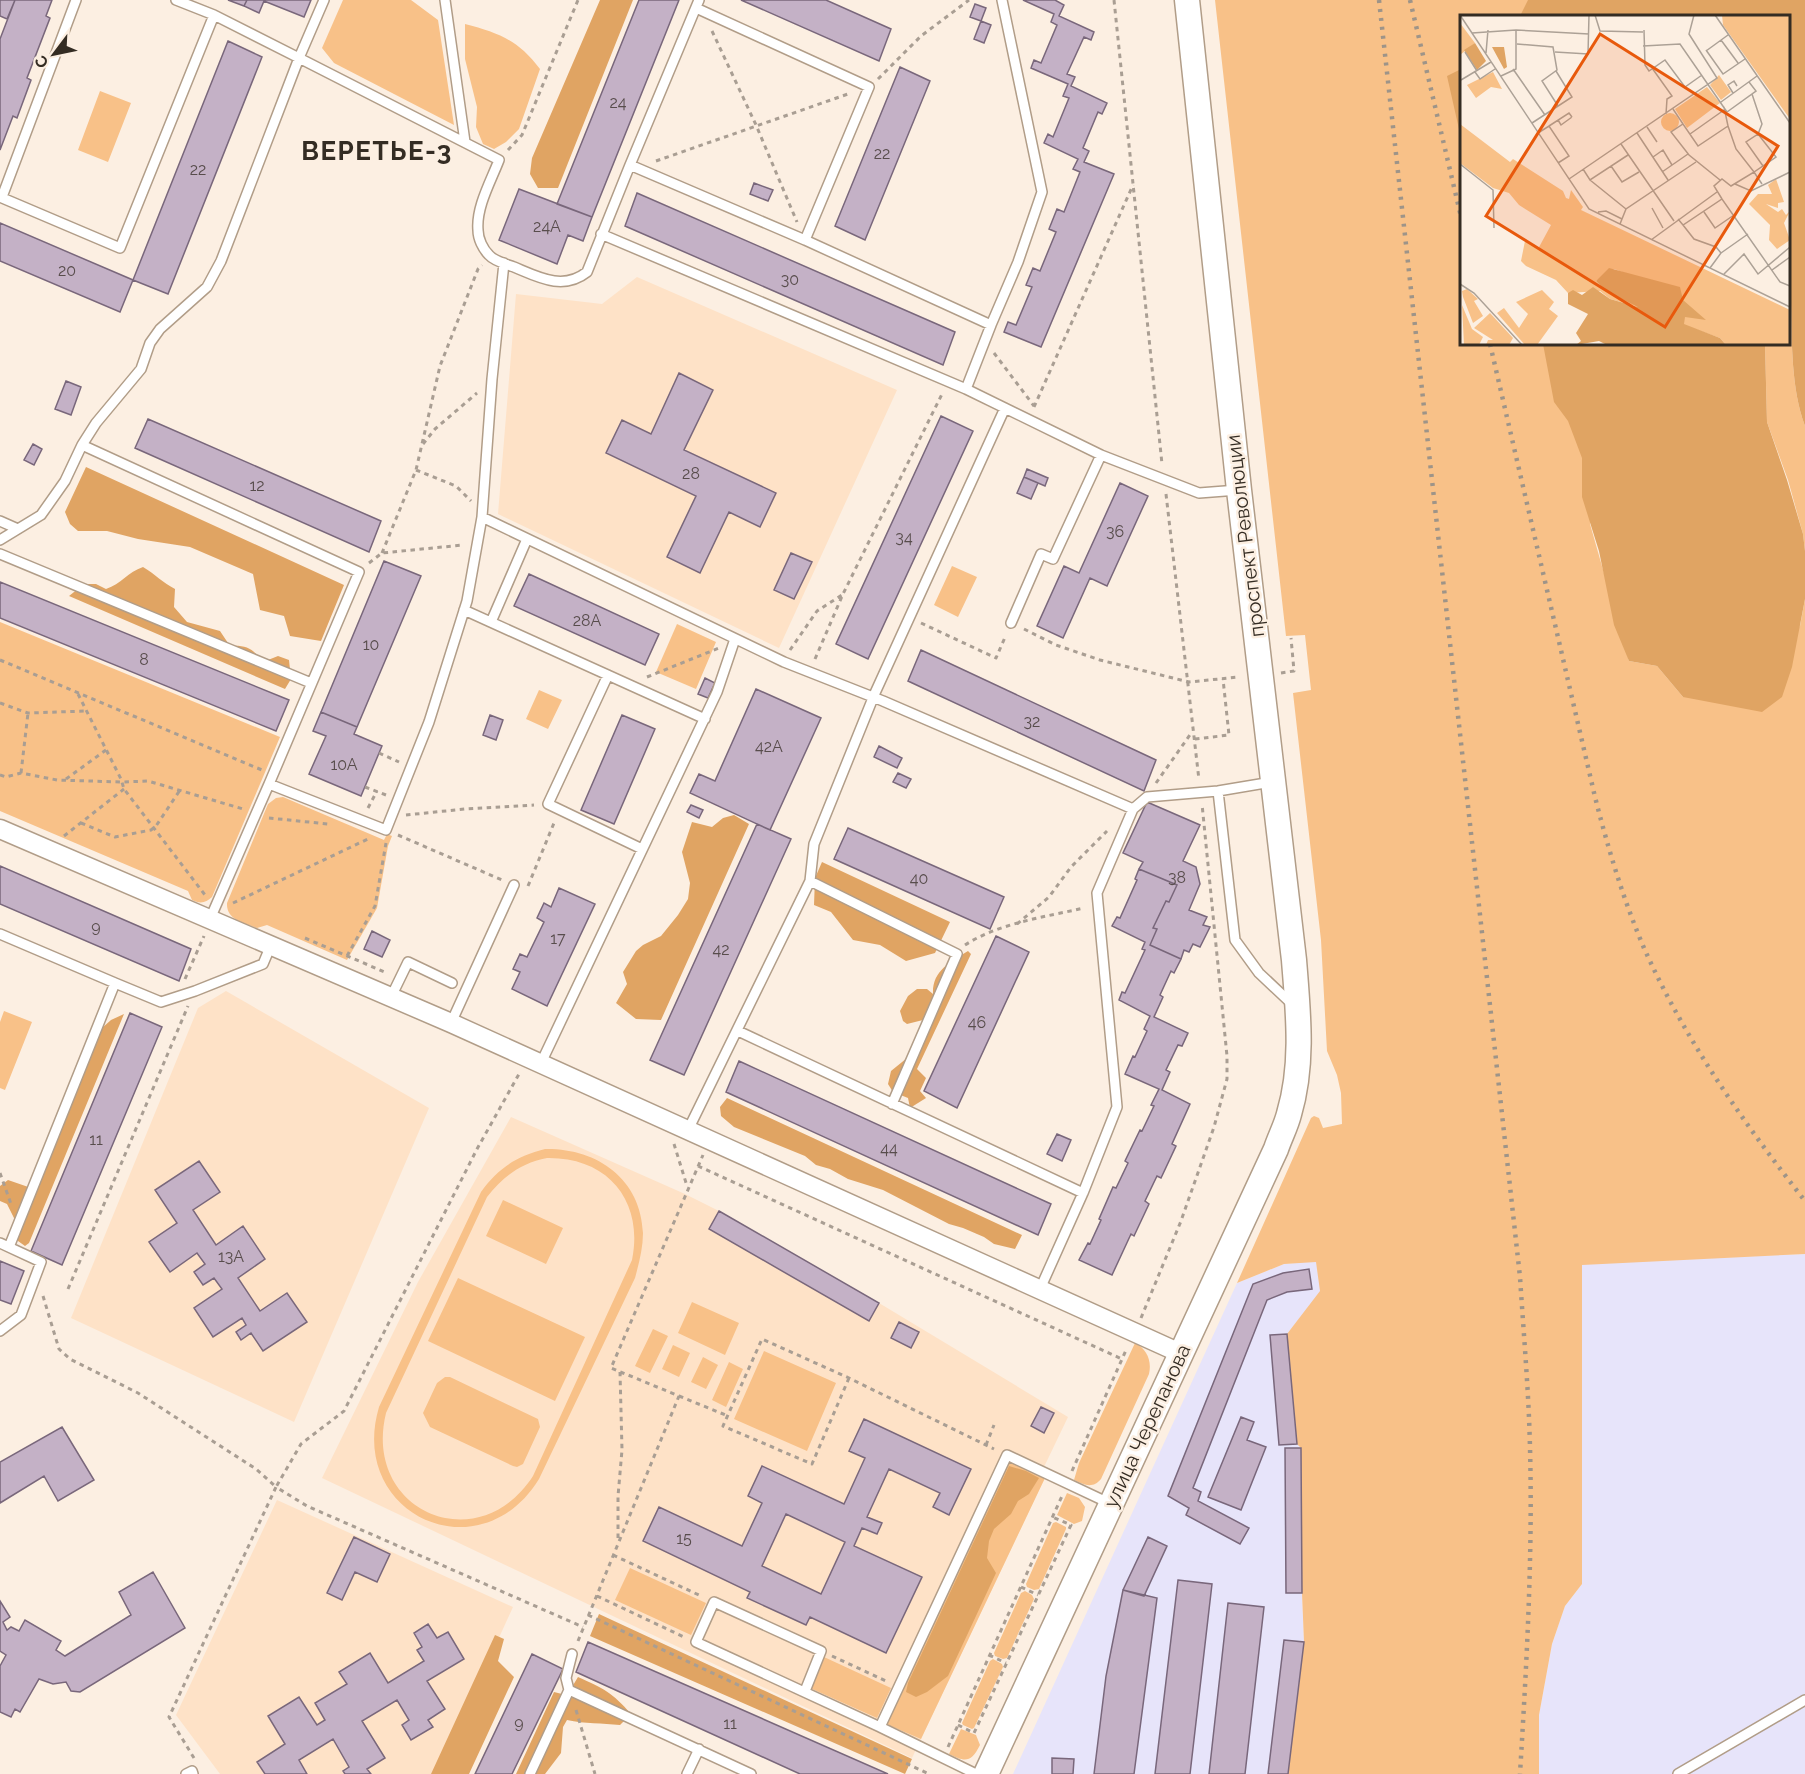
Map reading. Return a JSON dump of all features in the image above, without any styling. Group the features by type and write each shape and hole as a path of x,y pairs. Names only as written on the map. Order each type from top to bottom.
{"main road":[{"name":"проспект Революции","path":"1187,0 1239,490 1294,960 1298,1009 1297,1073"},
{"name":"улица Черепанова","path":"986,1774 1276,1149 1289,1113 1297,1073"}],"street":[{"path":"0,829 208,925 271,945 452,1023 542,1063 680,1134 1040,1288 1180,1353"}],"lane":[{"path":"76,0 1,197 120,248 214,15"},
{"path":"176,0 214,15 499,160 478,216 478,232 483,248 490,257 547,281 561,282 577,279 587,272 601,234 633,167 699,6 869,87 805,240"},
{"path":"0,540 41,515 65,481 82,445 96,423 141,369 150,343 160,329 207,287 220,261 324,0"},
{"path":"445,0 465,142"},
{"path":"966,389 1018,262 1042,192 1002,0"},
{"path":"633,167 805,240 991,325"},
{"path":"601,234 966,389 1101,455 1199,493 1239,490"},
{"path":"271,779 388,831 429,722 464,610 482,517 492,379 504,263"},
{"path":"680,1134 738,1030 810,881 814,844 873,697 1005,408"},
{"path":"82,445 359,572 208,925"},
{"path":"1011,623 1041,554 1053,559 1101,455"},
{"path":"482,517 735,640 1133,810"},
{"path":"0,521 18,528"},
{"path":"491,622 527,539"},
{"path":"0,554 311,683"},
{"path":"464,610 705,719"},
{"path":"542,1063 705,719 735,640"},
{"path":"608,675 548,804 642,849"},
{"path":"1040,1288 1083,1192 1117,1107 1097,893 1133,810 1147,796 1218,791 1273,782"},
{"path":"1218,791 1235,940 1259,973 1298,1009"},
{"path":"810,881 957,954 892,1104"},
{"path":"452,1023 514,885"},
{"path":"0,934 160,1002 195,992 263,964 271,945"},
{"path":"392,997 408,962 452,983"},
{"path":"0,1331 21,1315 41,1262 4,1245 18,1225 115,983"},
{"path":"738,1030 1083,1192"},
{"path":"879,1727 1007,1455 1111,1504"},
{"path":"805,1691 821,1651 714,1602 696,1642 805,1691 976,1774"},
{"path":"530,1774 569,1690 566,1678 572,1654"},
{"path":"569,1690 751,1774"},
{"path":"1678,1774 1805,1700"},
{"path":"687,1774 699,1749"},
{"path":"186,1774 192,1771 194,1774"}],"path":[{"path":"499,160 522,135 578,0"},
{"path":"633,167 869,87 921,36 969,0"},
{"path":"943,1758 1067,1485 1181,1221 1214,1127 1227,1079 1227,1056 1200,793 1164,479 1114,0"},
{"path":"699,6 756,125 805,240"},
{"path":"1028,420 1133,183"},
{"path":"359,572 382,553 416,470 440,366 478,269 490,257"},
{"path":"985,341 1034,406"},
{"path":"421,445 435,429 492,379"},
{"path":"810,672 843,594 948,382"},
{"path":"416,470 456,486 471,501 482,517"},
{"path":"382,553 477,544"},
{"path":"784,662 790,648 817,610 843,594"},
{"path":"909,618 996,658 1011,623 1056,645 1100,660 1188,682"},
{"path":"630,684 735,640"},
{"path":"0,660 271,779"},
{"path":"1194,739 1229,735 1223,679"},
{"path":"77,693 124,789 207,897"},
{"path":"0,703 27,713 87,711"},
{"path":"21,773 27,713"},
{"path":"1147,796 1193,730"},
{"path":"64,780 106,750"},
{"path":"379,753 392,759"},
{"path":"0,775 6,777 21,773 64,780 148,781 266,818 337,824"},
{"path":"362,810 370,807 377,792 365,787"},
{"path":"64,836 124,789"},
{"path":"81,823 115,837 154,828 180,790"},
{"path":"392,816 548,804"},
{"path":"528,885 560,810"},
{"path":"1017,924 1049,897 1071,867 1090,847 1133,810"},
{"path":"347,956 375,906 388,831 514,885"},
{"path":"359,834 386,845"},
{"path":"230,904 370,838"},
{"path":"954,952 977,937 1017,924 1098,904"},
{"path":"177,997 208,925"},
{"path":"68,1289 195,992"},
{"path":"198,1764 169,1717 267,1504 301,1444 344,1411 477,1149 521,1070"},
{"path":"680,1134 688,1188"},
{"path":"704,1153 611,1368 728,1416"},
{"path":"698,1166 1122,1359"},
{"path":"0,1173 18,1225"},
{"path":"37,1274 59,1349 70,1359 138,1393 209,1437 256,1469 276,1487 307,1506 583,1627"},
{"path":"849,1378 812,1464 723,1426 762,1339 849,1378 1007,1455"},
{"path":"618,1542 618,1496 622,1450 620,1372"},
{"path":"572,1654 678,1396"},
{"path":"986,1445 994,1425"},
{"path":"958,1725 974,1733 1071,1525 1052,1517"},
{"path":"613,1555 714,1602"},
{"path":"1021,1587 1038,1595"},
{"path":"596,1596 696,1642"},
{"path":"588,1615 929,1774"},
{"path":"821,1651 898,1686"},
{"path":"989,1655 1006,1663"},
{"path":"569,1690 584,1731 595,1774"}],"shaded area":[{"path":"343,0 411,0 438,20 454,125 334,63 322,48"},
{"path":"600,0 633,0 558,188 538,188 530,174 532,158"},
{"path":"1215,0 1616,0 1619,15 1460,15 1460,345 1652,345 1590,524 1629,661 1657,666 1683,697 1800,626 1805,599 1805,1254 1582,1265 1582,1584 1565,1606 1552,1644 1539,1715 1539,1774 1288,1774 1304,1642 1301,1448 1297,1444 1287,1334 1320,1291 1316,1262 1284,1264 1237,1283 1311,1118 1314,1116 1319,1118 1323,1128 1342,1124 1341,1093 1337,1075 1327,1051 1321,940 1293,693 1311,690 1305,635 1286,636"},
{"path":"1528,0 1805,0 1805,426 1795,381 1790,301 1790,15 1520,15"},
{"path":"465,24 488,31 516,44 540,69 519,129 506,142 494,149 483,144 476,127 477,107 465,59"},
{"path":"1460,70 1460,134 1447,76"},
{"path":"100,91 131,103 108,162 78,150"},
{"path":"637,277 897,390 779,648 498,514 516,294 602,304"},
{"path":"1790,300 1795,381 1805,426 1805,551 1803,534 1788,480 1767,422 1765,345 1790,345"},
{"path":"1543,345 1765,345 1767,422 1803,534 1805,599 1792,667 1782,697 1762,712 1683,697 1657,666 1629,661 1614,625 1599,551 1582,497 1582,458 1568,421 1554,402"},
{"path":"86,467 344,585 321,641 290,636 284,616 260,610 253,574 190,547 138,539 107,531 78,531 70,524 65,512"},
{"path":"952,566 977,577 958,617 934,605"},
{"path":"143,567 175,589 174,607 187,622 220,631 230,646 249,649 263,662 278,656 289,660 291,679 285,689 69,596 84,584 96,584 106,589"},
{"path":"0,622 280,737 210,899 205,902 192,900 188,891 0,811"},
{"path":"677,624 716,642 696,689 656,672"},
{"path":"539,690 562,700 548,729 526,719"},
{"path":"283,797 384,840 387,834 392,836 388,846 377,908 347,960 267,925 257,928 242,922 233,917 227,909 227,903 268,804 276,798"},
{"path":"734,815 749,824 661,1020 636,1019 616,1003 627,984 623,972 636,951 661,936 688,899 690,883 682,852 692,822 712,827 723,818"},
{"path":"822,862 950,922 935,953 906,961 880,945 853,940 831,912 814,905 815,878"},
{"path":"968,951 971,954 917,1069 926,1078 920,1091 926,1098 910,1108 908,1098 893,1092 888,1084 891,1071 907,1058 916,1039 931,1028 923,1020 907,1024 903,1021 900,1011 908,996 917,989 927,989 933,994 933,986 943,968"},
{"path":"226,991 429,1108 294,1422 71,1318 198,1008"},
{"path":"4,1011 32,1022 5,1090 0,1088 0,1022"},
{"path":"124,1014 29,1243 25,1246 18,1241 14,1218 7,1204 0,1201 0,1186 8,1180 37,1190 102,1028 111,1020"},
{"path":"727,1098 1022,1235 1015,1249 994,1244 984,1237 949,1224 883,1190 848,1179 830,1169 816,1165 805,1156 734,1127 721,1116 720,1107"},
{"path":"511,1117 719,1211 884,1306 1068,1417 1044,1467 1049,1469 912,1758 322,1478 418,1282"},
{"path":"545,1149 582,1154 612,1170 625,1182 640,1214 643,1233 642,1250 635,1278 539,1479 514,1508 485,1523 454,1527 425,1520 400,1503 382,1477 374,1445 379,1407 481,1192 494,1176 509,1164","holes":["547,1158 588,1165 604,1174 617,1186 632,1219 634,1239 632,1260 533,1476 510,1502 483,1516 456,1519 430,1513 407,1498 391,1476 383,1447 386,1413 487,1197 507,1177 529,1163"]},
{"path":"503,1200 563,1228 546,1264 486,1236"},
{"path":"1805,1254 1805,1774 1539,1774 1539,1715 1552,1644 1565,1606 1582,1584 1582,1264"},
{"path":"1316,1261 1321,1291 1287,1334 1301,1448 1304,1642 1288,1774 1013,1774 1237,1283 1284,1264"},
{"path":"458,1278 585,1337 555,1401 428,1341"},
{"path":"692,1302 739,1323 725,1355 678,1333"},
{"path":"653,1329 668,1336 650,1373 635,1366"},
{"path":"1135,1343 1148,1356 1149,1374 1101,1479 1092,1485 1081,1483 1074,1480 1079,1463"},
{"path":"673,1345 690,1353 679,1377 662,1369"},
{"path":"764,1351 836,1383 807,1451 734,1419"},
{"path":"703,1357 718,1365 706,1389 691,1382"},
{"path":"729,1362 743,1369 726,1407 712,1400"},
{"path":"445,1377 450,1377 538,1419 540,1427 523,1464 513,1466 430,1427 423,1413 437,1383"},
{"path":"1008,1460 1045,1478 921,1739 886,1724"},
{"path":"1009,1466 1039,1478 1029,1494 1018,1501 1011,1514 994,1529 989,1541 987,1558 996,1573 948,1676 927,1692 916,1697 906,1692 908,1683"},
{"path":"1067,1493 1079,1498 1085,1507 1082,1521 1074,1524 1057,1515"},
{"path":"277,1500 513,1607 437,1774 220,1774 176,1715"},
{"path":"1056,1522 1066,1529 1039,1589 1034,1590 1026,1584 1053,1523"},
{"path":"630,1568 706,1603 691,1635 615,1600"},
{"path":"1025,1591 1034,1599 1007,1658 995,1656 994,1653 1021,1593"},
{"path":"599,1614 912,1759 905,1774 590,1636"},
{"path":"495,1635 504,1639 498,1661 514,1677 469,1774 431,1774"},
{"path":"824,1657 891,1688 877,1718 810,1688"},
{"path":"993,1659 1003,1667 972,1729 962,1723 990,1661"},
{"path":"578,1677 607,1692 631,1714 620,1725 567,1720 563,1727 561,1753 545,1774 516,1774 554,1692 562,1694 572,1687"},
{"path":"961,1729 976,1735 980,1745 974,1755 967,1759 949,1754"}],"building":[{"path":"0,0 15,0 7,19 0,16"},
{"path":"15,0 52,0 46,16 50,18 27,78 31,80 17,118 13,116 0,150 0,39"},
{"path":"228,0 247,0 244,6"},
{"path":"247,0 311,0 304,17 264,1 259,13 244,6"},
{"path":"639,0 679,0 592,217 557,204"},
{"path":"741,0 826,0 891,29 879,61"},
{"path":"1023,0 1055,0 1064,5 1059,16 1094,32 1091,40 1084,37 1067,74 1075,77 1071,86 1107,103 1102,114 1098,112 1083,148 1089,151 1084,162 1114,174 1041,347 1004,332 1008,322 1016,325 1032,287 1026,285 1033,268 1040,271 1056,232 1049,229 1057,209 1064,212 1080,172 1073,169 1078,159 1044,143 1048,134 1053,137 1069,98 1063,96 1068,84 1031,68 1034,60 1041,63 1057,25 1051,22 1054,14"},
{"path":"975,4 986,8 981,21 970,17"},
{"path":"981,21 991,25 984,43 974,39"},
{"path":"228,41 262,57 168,294 133,280"},
{"path":"900,67 930,81 865,240 835,226"},
{"path":"754,183 773,190 768,201 750,194"},
{"path":"519,189 592,217 583,241 568,235 557,264 499,240"},
{"path":"637,193 955,332 943,365 625,226"},
{"path":"0,223 133,280 120,312 0,261"},
{"path":"679,373 713,390 684,450 776,493 760,527 729,512 700,573 667,557 696,496 606,453 622,420 651,434"},
{"path":"66,381 81,387 71,415 55,409"},
{"path":"941,416 973,431 868,659 836,644"},
{"path":"148,419 381,521 369,552 135,448"},
{"path":"33,444 42,449 34,465 24,460"},
{"path":"1027,469 1048,478 1045,486 1024,477"},
{"path":"1024,477 1038,483 1031,499 1017,493"},
{"path":"1120,483 1148,496 1107,586 1090,578 1063,638 1037,626 1064,566 1079,573"},
{"path":"791,553 812,562 794,599 774,590"},
{"path":"384,561 421,576 357,727 321,712"},
{"path":"529,574 659,634 645,665 514,606"},
{"path":"0,582 289,700 276,731 0,618"},
{"path":"921,650 1156,760 1144,791 908,681"},
{"path":"705,678 715,683 708,698 698,694"},
{"path":"756,689 821,718 770,830 690,793 699,774 715,781"},
{"path":"321,712 357,727 354,734 382,746 361,796 309,774 326,736 313,731"},
{"path":"490,715 503,720 496,740 483,735"},
{"path":"622,715 655,729 614,824 581,810"},
{"path":"879,746 902,758 897,768 874,757"},
{"path":"898,773 911,779 906,788 893,782"},
{"path":"1147,802 1200,825 1183,861 1196,867 1200,884 1189,910 1207,917 1203,925 1210,927 1200,947 1193,944 1189,952 1184,950 1181,959 1150,945 1157,929 1153,928 1166,901 1169,902 1177,885 1139,869 1143,862 1123,853"},
{"path":"691,805 703,810 699,818 687,812"},
{"path":"757,824 791,839 684,1075 650,1060"},
{"path":"848,828 1004,897 990,929 834,859"},
{"path":"0,866 191,949 179,981 0,904"},
{"path":"1139,869 1177,885 1169,902 1166,901 1153,928 1157,929 1150,945 1181,959 1174,973 1171,971 1160,995 1163,997 1154,1017 1188,1033 1182,1046 1178,1045 1166,1070 1170,1072 1162,1090 1190,1104 1172,1144 1176,1146 1161,1178 1157,1176 1145,1201 1149,1204 1134,1236 1131,1234 1112,1275 1079,1260 1088,1243 1090,1244 1113,1187 1116,1188 1128,1163 1125,1161 1154,1106 1151,1105 1159,1089 1125,1074 1147,1031 1144,1029 1150,1016 1119,1000 1122,992 1125,993 1145,950 1142,949 1145,942 1112,926 1117,917 1120,918 1137,880 1135,879"},
{"path":"559,888 595,904 547,1006 512,989 520,972 513,969 520,954 527,957 544,922 537,918 544,903 551,907"},
{"path":"372,931 390,940 382,957 364,949"},
{"path":"996,936 1029,952 957,1108 924,1091"},
{"path":"130,1013 162,1027 62,1265 31,1251"},
{"path":"739,1061 1051,1204 1038,1235 726,1092"},
{"path":"1057,1134 1071,1140 1062,1161 1047,1154"},
{"path":"199,1161 220,1192 193,1210 216,1245 243,1226 265,1259 238,1278 260,1311 287,1293 307,1322 263,1351 251,1333 241,1340 236,1332 246,1325 242,1318 213,1337 194,1308 222,1289 214,1278 203,1285 194,1272 205,1264 197,1253 170,1272 149,1242 177,1223 155,1190"},
{"path":"719,1211 879,1303 869,1321 709,1229"},
{"path":"0,1261 24,1271 11,1304 0,1300"},
{"path":"1309,1269 1312,1289 1287,1292 1267,1300 1193,1488 1201,1492 1198,1501 1249,1528 1240,1544 1186,1515 1189,1508 1168,1496 1253,1284 1283,1273"},
{"path":"899,1322 919,1332 911,1348 891,1338"},
{"path":"1287,1334 1297,1444 1279,1445 1270,1335"},
{"path":"1041,1407 1054,1413 1044,1433 1031,1426"},
{"path":"1241,1417 1254,1422 1247,1440 1266,1447 1241,1510 1208,1497"},
{"path":"864,1419 971,1469 949,1515 933,1507 940,1493 889,1469 867,1517 882,1523 877,1534 862,1528 854,1546 922,1577 886,1653 810,1617 806,1625 747,1598 750,1592 643,1541 659,1507 742,1546 762,1503 748,1496 762,1466 844,1504 865,1458 849,1451","holes":["786,1514 845,1542 821,1594 762,1566"]},
{"path":"62,1427 94,1480 58,1501 44,1476 0,1503 0,1462"},
{"path":"1285,1448 1301,1448 1302,1593 1286,1593"},
{"path":"354,1537 390,1554 377,1582 355,1572 342,1600 327,1593"},
{"path":"1148,1537 1167,1546 1144,1596 1123,1590"},
{"path":"153,1572 185,1628 80,1692 71,1691 66,1682 53,1684 39,1679 20,1712 15,1709 11,1717 0,1712 0,1666 6,1655 0,1651 0,1601 10,1617 3,1622 7,1630 11,1627 19,1631 25,1620 61,1641 56,1650 65,1656 131,1615 119,1592"},
{"path":"1178,1580 1212,1584 1190,1774 1155,1774"},
{"path":"1123,1590 1157,1598 1134,1774 1094,1774 1106,1676"},
{"path":"1228,1603 1264,1607 1245,1774 1209,1774"},
{"path":"428,1624 437,1638 448,1632 464,1659 427,1681 445,1709 428,1720 433,1727 411,1740 402,1725 409,1720 397,1700 362,1721 385,1758 367,1769 371,1774 345,1774 343,1771 349,1767 333,1739 299,1760 307,1774 265,1774 257,1762 285,1744 268,1716 299,1697 317,1725 325,1720 315,1703 347,1684 339,1672 370,1653 388,1683 424,1661 417,1650 422,1647 414,1633"},
{"path":"1284,1640 1304,1642 1288,1774 1268,1774"},
{"path":"588,1642 888,1774 800,1774 576,1672"},
{"path":"532,1654 563,1669 512,1774 475,1774"},
{"path":"1052,1758 1074,1759 1073,1774 1052,1774"}],"railway":[{"path":"1379,0 1520,1277 1529,1418 1531,1507 1520,1774"},
{"path":"1410,0 1460,212"},
{"path":"1490,345 1595,797 1629,911 1660,982 1697,1048 1759,1141 1805,1201"}],"district":[{"name":"ВЕРЕТЬЕ-3","path":"377,151"}]}
